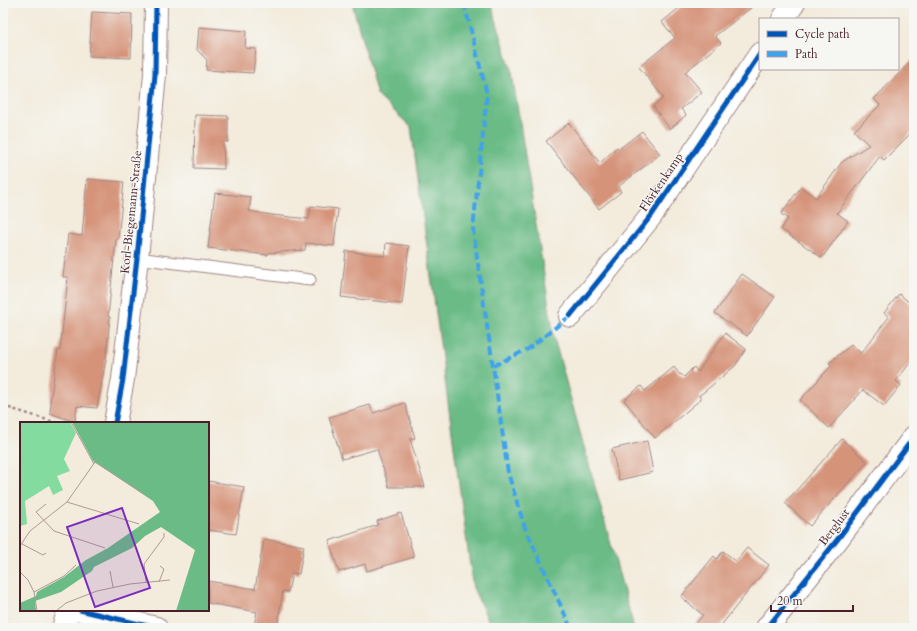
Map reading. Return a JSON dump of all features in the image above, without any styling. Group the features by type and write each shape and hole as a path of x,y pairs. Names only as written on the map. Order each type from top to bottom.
{"street":[{"name":"Korl-Biegemann-Straße","path":"115,422 123,379 137,258 155,75 156,3"},
{"path":"784,18 794,3"},
{"name":"Flörkenkamp","path":"570,316 651,216 759,55"},
{"name":"Berglust","path":"768,628 837,540 914,437"},
{"path":"63,628 69,611"},
{"path":"84,611 156,628"}],"lane":[{"name":"Korl-Biegemann-Straße","path":"137,258 310,280"}],"path":[{"path":"3,406 54,422"}],"green space":[{"path":"352,3 491,3 512,73 554,338 634,628 492,628 473,588 411,127 377,95"}],"building":[{"path":"685,3 757,3 715,36 721,43 685,72 702,92 681,109 686,115 670,129 653,106 664,98 639,67 675,38 662,22"},
{"path":"92,12 132,14 131,58 89,56"},
{"path":"199,27 246,31 245,48 256,49 253,73 206,70 207,60 197,50"},
{"path":"914,58 914,130 884,160 880,156 837,213 848,221 822,258 781,229 788,219 781,214 801,187 816,198 842,162 869,145 854,131 880,105 874,99"},
{"path":"195,115 228,116 228,142 223,142 224,169 194,168"},
{"path":"569,123 600,163 617,147 619,149 642,131 660,154 618,187 621,192 599,209 546,141"},
{"path":"87,179 124,182 118,239 116,239 108,317 110,317 106,359 97,408 77,406 75,422 50,413 50,402 58,350 60,351 68,277 63,277 68,234 82,236"},
{"path":"215,193 251,197 249,211 272,215 309,219 311,206 338,209 334,246 306,243 305,250 268,253 268,255 208,248"},
{"path":"386,243 409,246 402,304 341,297 346,251 385,256"},
{"path":"742,274 775,297 747,336 715,313"},
{"path":"899,294 914,306 914,358 896,381 901,385 884,406 863,390 829,428 800,400 832,365 829,363 851,345 861,353 889,317 884,313"},
{"path":"725,333 746,349 735,366 699,396 701,399 655,438 624,400 641,386 645,391 674,367 680,375 681,374 684,377 694,367 698,372"},
{"path":"405,403 415,438 410,439 425,487 389,487 377,449 342,459 329,417 370,405 373,413"},
{"path":"842,439 867,462 810,526 785,503"},
{"path":"647,441 653,472 619,480 612,449"},
{"path":"209,481 244,487 236,534 209,530"},
{"path":"401,513 414,557 367,571 365,564 339,572 329,541 378,525 377,521"},
{"path":"264,539 304,546 299,574 292,573 288,592 283,591 277,628 254,625 257,612 209,603 209,581 255,589"},
{"path":"747,548 769,565 719,628 692,628 703,615 681,597 714,556 717,559 723,551 736,561"}],"marked path":[{"path":"464,3 487,94 473,230 508,473 525,528 571,628"},
{"path":"493,366 528,349 570,316"}],"cycle path":[{"path":"115,422 123,379 137,258 155,75 156,3"},
{"path":"570,316 651,216 759,55"},
{"path":"767,628 837,540 914,437"},
{"path":"84,611 156,628"}]}
